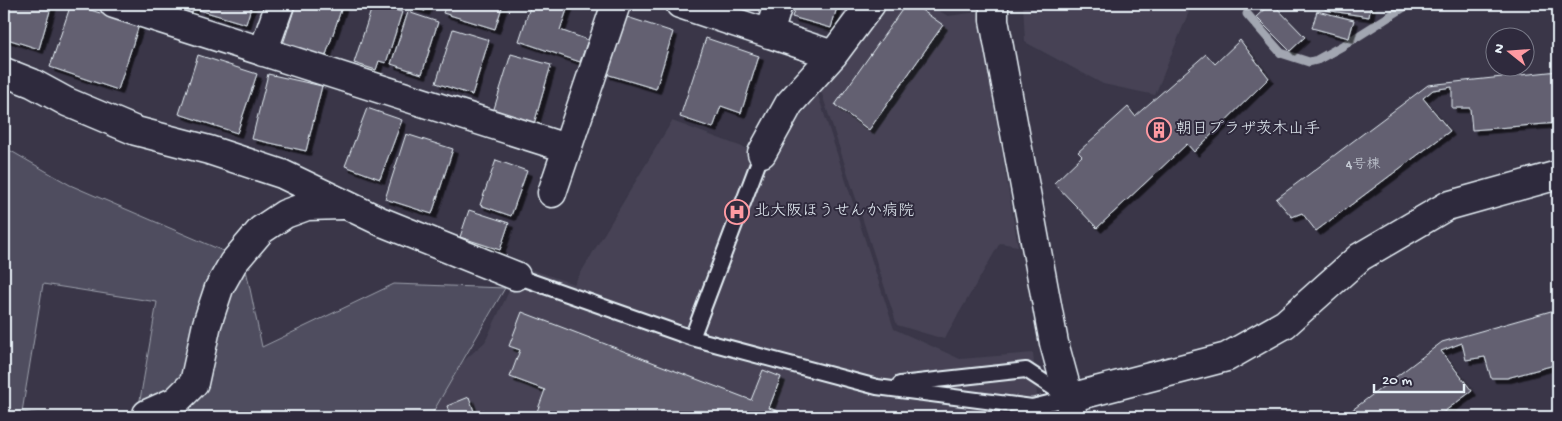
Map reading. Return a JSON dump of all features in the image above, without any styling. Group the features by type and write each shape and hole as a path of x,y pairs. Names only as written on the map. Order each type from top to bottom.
{"street":[{"path":"114,4 566,148"},
{"path":"263,52 280,4"},
{"path":"552,193 616,4"},
{"path":"680,4 833,55"},
{"path":"769,34 778,4"},
{"path":"762,153 789,104 833,55 871,4"},
{"path":"994,4 994,20 1054,343 1071,408 1227,357 1285,324 1360,257 1447,206 1558,174"},
{"path":"4,72 32,83 67,102 136,131 209,150 282,174 343,205 516,276"},
{"path":"147,414 176,401 194,383 207,324 219,288 233,263 261,230 285,214 307,206 343,205"}],"lane":[{"path":"692,338 762,153"},
{"path":"516,276 692,338 877,387 1032,407 1071,408"},
{"path":"877,387 1026,370 1071,408"}],"shaded area":[{"path":"884,4 927,4 948,16 978,12 1018,246 1000,243 944,339 897,325 820,88"},
{"path":"1023,4 1192,4 1155,95 1103,84 1025,42"},
{"name":"北大阪ほうせんか病院","path":"817,92 894,329 960,359 1033,353 1039,417 418,417 425,395 485,342 521,266 574,284 672,121 772,158"},
{"path":"4,147 70,185 244,260 262,347 394,284 505,288 430,417 137,417 157,302 43,284 22,412 54,417 4,417"}],"building":[{"path":"8,4 52,4 39,49 4,38 4,7 6,8"},
{"path":"71,4 139,25 118,90 50,67"},
{"path":"163,4 194,4 192,13"},
{"path":"201,4 252,4 246,24 199,10"},
{"path":"296,4 343,4 325,58 283,44"},
{"path":"373,4 402,12 386,63 379,61 376,70 354,63"},
{"path":"402,4 428,4 425,11"},
{"path":"446,4 503,4 495,29 443,13"},
{"path":"531,4 569,4 560,30 588,40 580,62 519,41"},
{"path":"796,4 838,4 831,28 792,17"},
{"path":"906,4 913,4 943,25 869,130 835,105"},
{"path":"1270,4 1273,4 1305,37 1290,51 1256,17"},
{"path":"1326,4 1371,4 1369,17 1325,10"},
{"path":"1317,11 1354,20 1349,38 1312,28"},
{"path":"408,12 438,22 422,74 391,64"},
{"path":"624,16 673,32 656,89 606,74"},
{"path":"453,29 489,40 472,95 436,83"},
{"path":"706,38 759,56 741,113 721,106 713,128 680,117"},
{"name":"朝日プラザ茨木山手","path":"1240,40 1269,78 1194,152 1187,144 1097,228 1054,183 1082,156 1078,152 1128,107 1135,116 1206,54 1215,64"},
{"path":"511,54 551,65 534,124 493,112"},
{"path":"198,55 257,74 237,133 179,114"},
{"path":"1558,71 1558,123 1472,130 1470,108 1452,108 1452,87 1433,90 1423,98 1450,131 1316,231 1302,213 1292,217 1276,199 1428,85 1493,78 1534,78 1534,74"},
{"path":"268,74 322,86 306,151 252,139"},
{"path":"367,108 402,120 380,179 345,166"},
{"path":"406,134 453,149 432,214 385,199"},
{"path":"496,160 527,171 511,216 480,205"},
{"path":"469,210 509,223 500,250 460,237"},
{"path":"1558,309 1558,364 1507,378 1491,378 1485,357 1466,360 1462,343 1441,351 1472,391 1437,417 1343,417 1442,342"},
{"path":"522,312 751,400 763,370 781,377 769,408 794,417 535,417 545,390 510,377 520,350 509,346"},
{"path":"469,397 475,414 484,410 486,417 451,417 447,406"}],"waterway":[{"path":"1247,14 1281,53 1309,62 1317,60 1344,45 1409,4"}],"place":[{"name":"朝日プラザ茨木山手","path":"1159,130"},
{"name":"北大阪ほうせんか病院","path":"737,212"}]}
